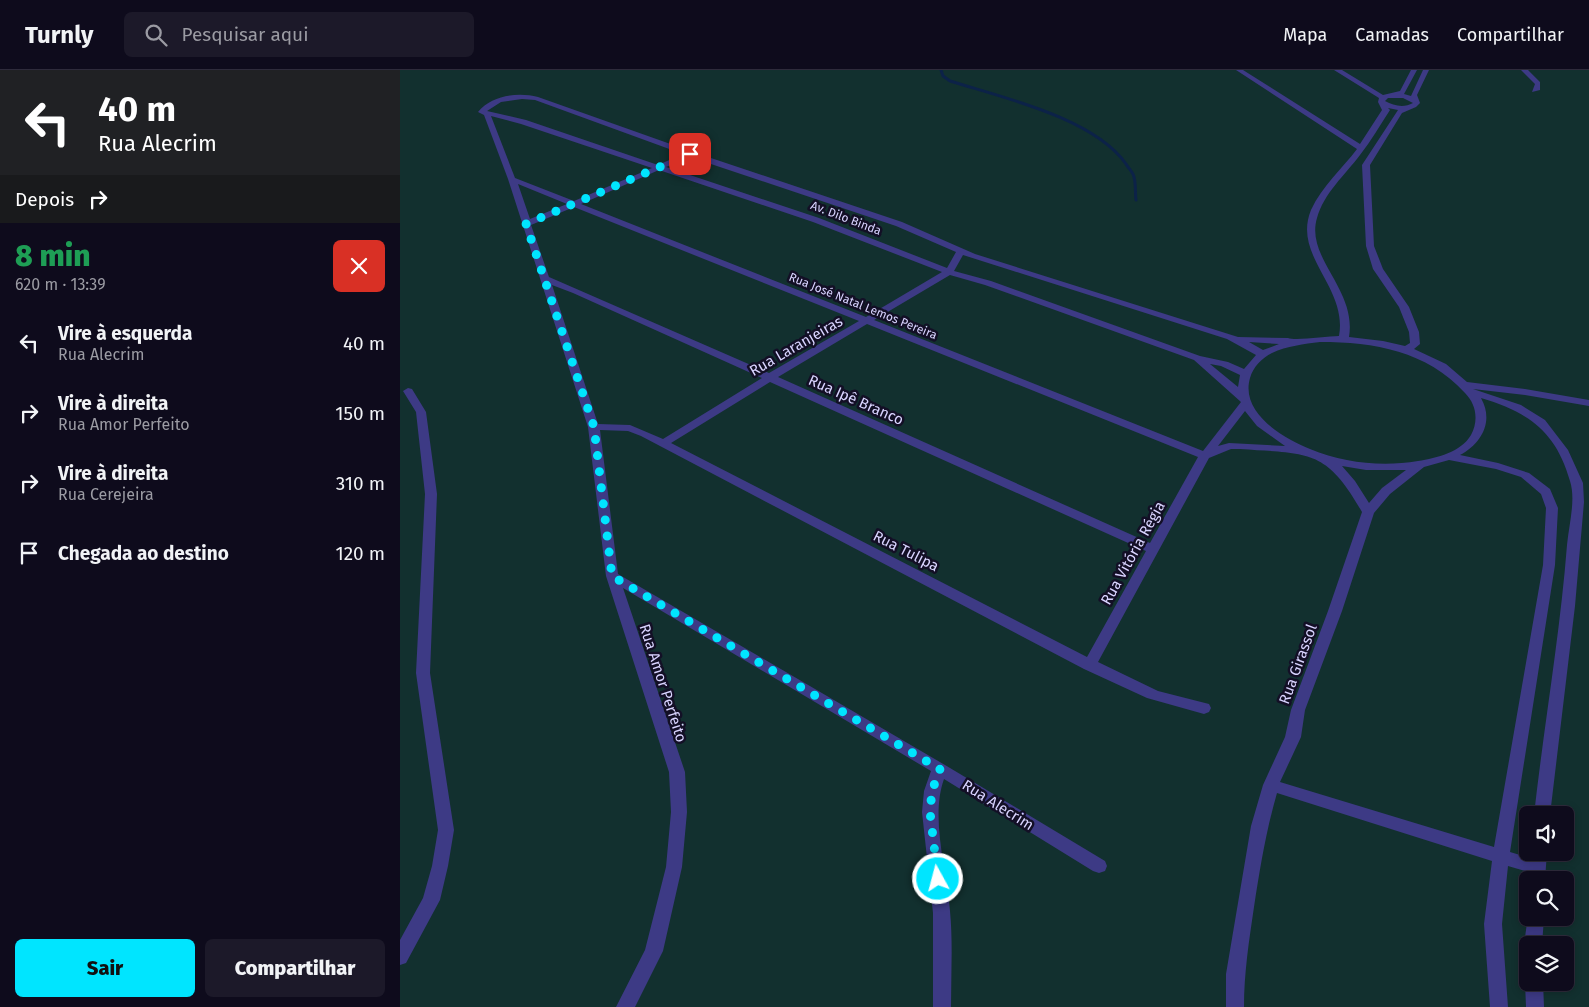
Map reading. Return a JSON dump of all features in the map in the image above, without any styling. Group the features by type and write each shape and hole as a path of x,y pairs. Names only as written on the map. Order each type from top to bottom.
{"street":[{"path":"1239,70 1361,148"},
{"path":"1337,70 1379,94 1386,110 1367,140 1323,194 1312,222 1314,248 1344,304 1347,329 1344,338"},
{"path":"1350,70 1394,96 1411,98 1416,102"},
{"path":"1381,100 1403,92 1414,70"},
{"path":"1416,102 1414,95 1426,70"},
{"path":"1524,70 1538,83 1538,89 1534,91"},
{"name":"Av. Dilo Binda","path":"1197,358 988,283 949,272 816,220 522,122 485,113 488,105 503,100 522,97 536,98 690,154 899,224 960,252 1231,337"},
{"path":"1381,100 1391,106 1406,108"},
{"path":"1407,350 1414,344 1414,332 1404,307 1378,269 1370,246 1366,165 1399,112 1414,106 1416,102"},
{"name":"Rua Amor Perfeito","path":"485,113 512,179 594,427 612,576 677,772 679,812 674,868 654,951 625,1007"},
{"path":"1346,138 1380,142"},
{"path":"526,224 690,154"},
{"name":"Rua José Natal Lemos Pereira","path":"512,179 1205,456"},
{"path":"949,272 960,252"},
{"name":"Rua Laranjeiras","path":"664,443 769,378 949,272"},
{"name":"Rua Ipê Branco","path":"545,280 576,291 1154,549"},
{"path":"1231,337 1278,342 1344,338 1383,343 1407,350 1441,365 1469,389 1507,404 1540,421 1563,453 1583,486 1556,686 1543,806"},
{"path":"1231,337 1263,354"},
{"path":"1245,401 1242,389 1246,374 1263,354 1279,347 1306,340"},
{"path":"1197,358 1224,364 1246,374"},
{"path":"1197,358 1245,401 1256,418 1271,432 1337,466 1345,475 1368,512 1386,491 1421,465"},
{"path":"1469,389 1544,394 1589,403"},
{"path":"1205,456 1229,446 1240,446 1311,453 1369,466 1405,467 1421,465 1450,457 1470,443 1480,427 1480,408 1469,389"},
{"path":"400,957 431,900 440,866 446,830 423,673 431,494 421,412 408,391"},
{"name":"Rua Vitória Régia","path":"1090,664 1205,456 1245,401"},
{"name":"Rua Tulipa","path":"594,427 630,428 664,443 1154,696 1174,703 1204,708"},
{"path":"1450,457 1498,466 1525,475 1546,492 1552,508 1549,565 1501,856 1492,924 1499,1007"},
{"name":"Rua Girassol","path":"1235,1007 1235,974 1260,826 1271,786 1293,737 1298,710 1335,611 1368,512"},
{"name":"Rua Alecrim","path":"612,576 940,769 1099,866"},
{"path":"940,769 932,791 930,812 942,913 942,1007"},
{"path":"1271,786 1538,867"},
{"path":"1534,991 1535,1007"}],"green space":[{"path":"400,70 1589,70 1589,1007 400,1007"}],"waterway":[{"path":"941,70 943,76 950,81 1045,111 1092,134 1111,148 1132,172 1135,180 1136,200"}],"route":[{"path":"690,154 526,224 594,427 612,576 940,769 932,791 930,812 938,879"}]}
